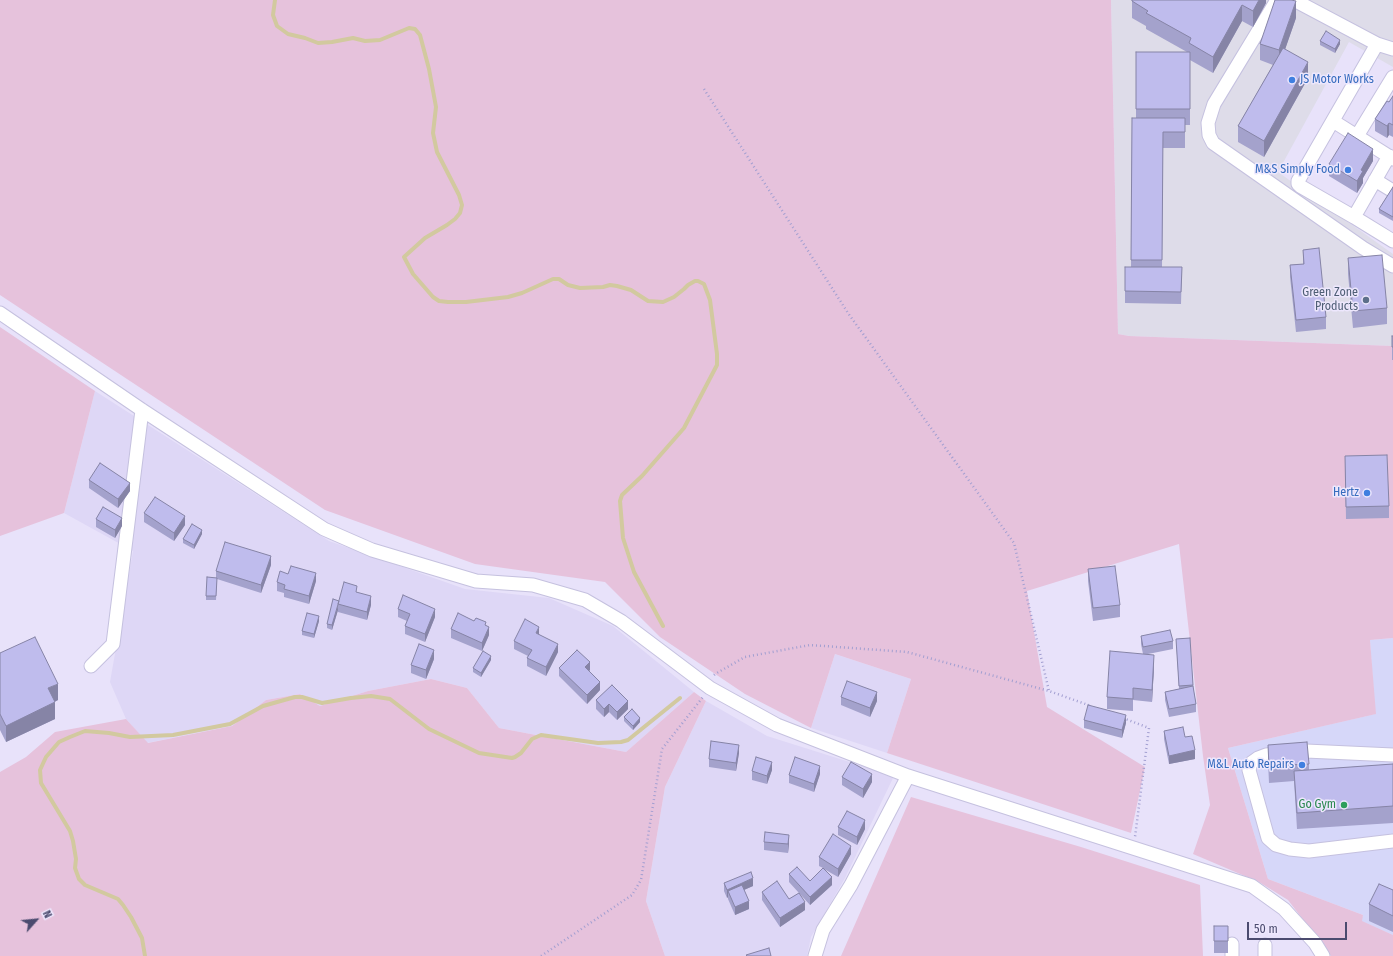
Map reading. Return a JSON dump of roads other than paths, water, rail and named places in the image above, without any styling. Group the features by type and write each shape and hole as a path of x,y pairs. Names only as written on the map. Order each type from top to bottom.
{"street":[{"path":"1278,0 1214,104 1208,123 1209,135 1213,143 1363,248 1393,266"},
{"path":"1294,0 1377,44 1392,49"},
{"path":"1377,44 1298,181 1298,184 1393,241"},
{"path":"1357,136 1393,77"},
{"path":"1332,121 1391,158 1375,180 1354,217"},
{"path":"1375,180 1393,191"},
{"path":"0,313 142,410 324,529 372,550 476,581 533,585 585,600 621,621 710,688 777,725 908,776 1252,886 1284,909 1315,943 1323,956"},
{"path":"91,666 114,644 142,410"},
{"path":"1393,755 1306,751 1266,755 1251,763 1249,770 1268,838 1276,845 1290,849 1309,851 1393,841"},
{"path":"815,956 823,930 851,886 908,776"}],"waterway":[{"path":"275,0 273,15 277,26 288,34 318,43 353,38 365,41 380,40 409,28 415,29 420,35 429,69 436,107 433,133 437,152 459,195 462,205 460,213 455,219 425,238 404,257 413,274 433,297 439,301 466,302 508,297 522,293 553,279 559,279 568,285 580,288 603,287 610,285 617,286 631,290 648,301 663,302 674,297 695,281 704,284 710,300 717,365 684,428 642,476 622,495 620,501 623,538 634,572 663,626"},
{"path":"145,956 142,938 131,917 118,899 85,885 79,879 75,868 76,859 70,831 41,783 40,770 46,757 59,742 85,731 130,737 173,735 230,724 263,706 295,697 302,697 322,703 371,696 390,699 429,729 479,753 512,758 521,753 532,739 541,735 598,743 621,742 628,740 680,698"}],"place":[{"name":"JS Motor Works","path":"1292,80"},
{"name":"M&S Simply Food","path":"1348,170"},
{"name":"Green Zone Products","path":"1366,300"},
{"name":"Hertz","path":"1367,493"},
{"name":"M&L Auto Repairs","path":"1302,765"},
{"name":"Go Gym","path":"1344,805"}]}
